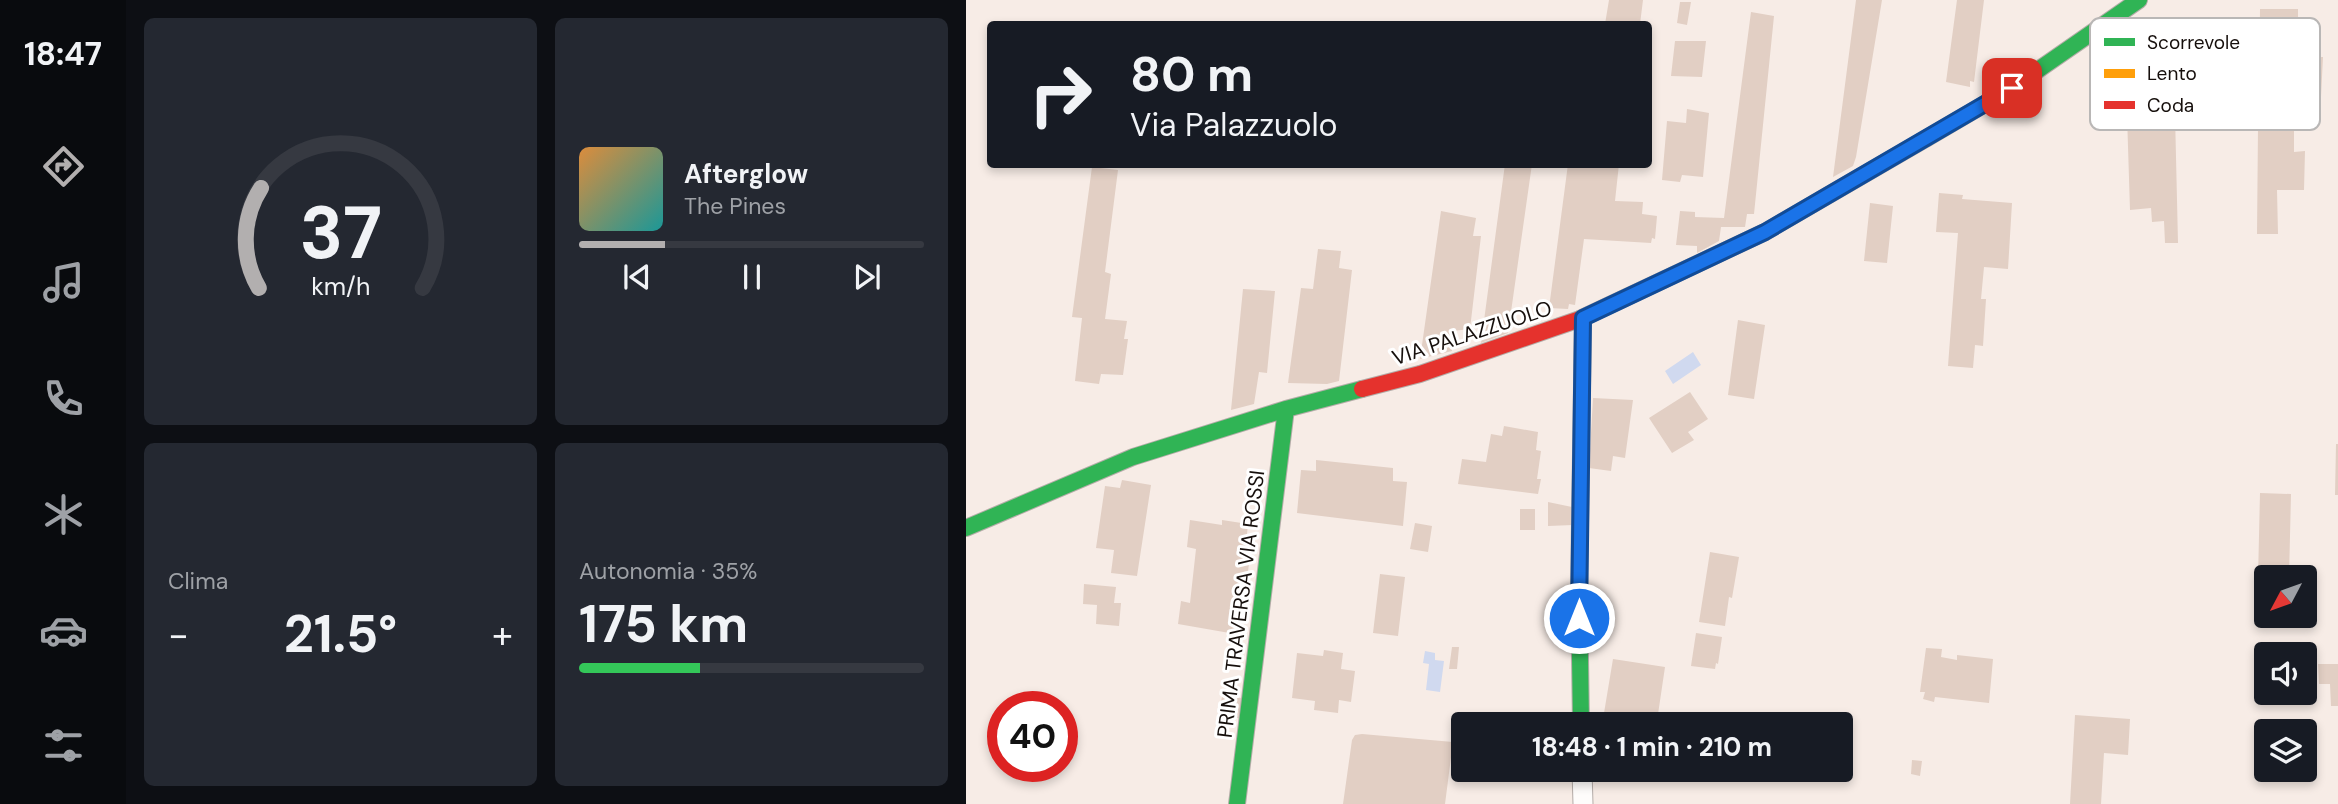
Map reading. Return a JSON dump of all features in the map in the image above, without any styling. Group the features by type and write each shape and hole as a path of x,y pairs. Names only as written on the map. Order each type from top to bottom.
{"street":[{"name":"VIA PALAZZUOLO","path":"2114,18 2140,0"},
{"name":"VIA PALAZZUOLO","path":"966,528 1133,457 1286,409 1420,374 1583,318 1765,232 2012,88 2090,34"},
{"path":"1581,712 1579,591 1583,318"},
{"name":"PRIMA TRAVERSA VIA ROSSI","path":"1237,804 1286,409"},
{"path":"1582,782 1583,804"}],"water":[{"path":"1693,352 1701,365 1673,384 1665,371"},
{"path":"1425,651 1435,653 1435,660 1444,661 1440,692 1426,690 1429,664 1423,663"}],"building":[{"path":"1609,0 1643,0 1640,21 1606,21"},
{"path":"1856,0 1882,0 1856,157 1853,166 1833,177"},
{"path":"1957,0 1984,0 1974,82 1970,81 1970,87 1946,82"},
{"path":"1680,2 1691,2 1687,25 1677,23"},
{"path":"2260,9 2298,9 2298,18 2260,18"},
{"path":"1751,12 1774,16 1754,214 1747,214 1745,227 1721,227 1719,241 1697,253 1697,246 1676,245 1680,211 1695,212 1695,217 1724,218"},
{"path":"1675,41 1706,41 1702,77 1671,76"},
{"path":"2320,57 2323,57 2321,97"},
{"path":"1687,109 1709,113 1703,177 1682,175 1680,182 1662,180 1667,121 1686,123"},
{"path":"2127,130 2175,130 2178,243 2165,243 2164,221 2152,222 2151,208 2130,210"},
{"path":"2258,130 2294,130 2294,152 2305,151 2304,190 2277,190 2278,234 2257,234"},
{"path":"1092,168 1118,170 1105,272 1111,274 1105,319 1127,321 1124,339 1128,339 1123,375 1101,374 1099,384 1075,381 1082,318 1072,317"},
{"path":"1504,168 1531,168 1508,333 1481,343"},
{"path":"1567,168 1619,168 1615,201 1643,202 1642,214 1657,216 1655,239 1652,238 1651,243 1584,239 1575,305 1569,304 1568,309 1549,308"},
{"path":"1939,193 1963,195 1962,199 2012,203 2008,269 1984,267 1981,299 1986,299 1983,346 1975,345 1973,368 1948,366 1958,233 1936,232"},
{"path":"1870,203 1893,206 1887,263 1864,261"},
{"path":"1441,211 1476,218 1473,236 1481,236 1470,329 1453,331 1452,351 1420,359"},
{"path":"1318,249 1341,251 1339,268 1352,270 1339,381 1327,384 1288,383 1301,288 1313,289"},
{"path":"1243,289 1275,291 1267,373 1259,372 1254,404 1231,410"},
{"path":"1738,320 1765,325 1754,399 1728,395"},
{"path":"1690,392 1708,419 1688,432 1694,440 1672,453 1649,418"},
{"path":"1593,398 1633,400 1625,458 1613,456 1611,471 1589,468"},
{"path":"1504,426 1538,432 1536,450 1541,451 1537,479 1541,479 1538,494 1458,484 1462,459 1486,462 1491,434 1502,436"},
{"path":"2338,444 2338,495 2335,495"},
{"path":"1316,460 1393,468 1393,481 1407,482 1403,526 1297,513 1301,470 1316,471"},
{"path":"1122,480 1151,485 1137,576 1111,573 1114,550 1096,548 1105,486 1120,488"},
{"path":"2260,493 2291,494 2289,565 2258,565"},
{"path":"1548,502 1572,507 1573,525 1548,526"},
{"path":"1520,509 1535,509 1535,530 1520,530"},
{"path":"1190,520 1222,525 1222,520 1248,524 1246,544 1251,545 1241,635 1178,624 1181,601 1190,603 1196,549 1187,547"},
{"path":"1415,523 1432,526 1428,552 1410,549"},
{"path":"1710,552 1739,557 1725,626 1699,622"},
{"path":"1380,574 1405,577 1398,636 1373,633"},
{"path":"1084,584 1116,587 1114,603 1121,603 1119,626 1096,624 1097,605 1083,604"},
{"path":"1696,633 1722,637 1715,669 1691,666"},
{"path":"1452,647 1459,647 1457,669 1449,669"},
{"path":"1926,648 1942,649 1941,657 1957,660 1957,655 1993,659 1989,703 1935,697 1934,702 1923,699 1925,692 1920,692"},
{"path":"1324,650 1343,653 1341,669 1355,671 1351,702 1339,700 1338,713 1314,710 1315,701 1292,698 1297,653 1323,656"},
{"path":"1613,659 1665,667 1658,712 1604,712"},
{"path":"2318,664 2338,664 2338,706 2331,706 2330,684 2319,684"},
{"path":"1222,697 1244,698 1242,719 1218,714"},
{"path":"2075,715 2130,719 2128,755 2104,753 2101,804 2070,804"},
{"path":"1355,735 1451,742 1445,804 1343,804"},
{"path":"1912,760 1922,761 1920,776 1911,774"}],"traffic: fast":[{"path":"2113,18 2139,0"},
{"path":"1927,138 2012,88 2090,34"},
{"path":"1581,712 1579,591 1583,318"},
{"path":"966,528 1133,457 1286,409 1362,389"},
{"path":"1237,804 1286,409"}],"traffic: slow":[{"path":"1580,319 1765,232 1927,138"}],"traffic: jam":[{"path":"1362,389 1420,374 1580,319"}],"route":[{"path":"1579,618 1583,318 1765,232 2012,88"}]}
